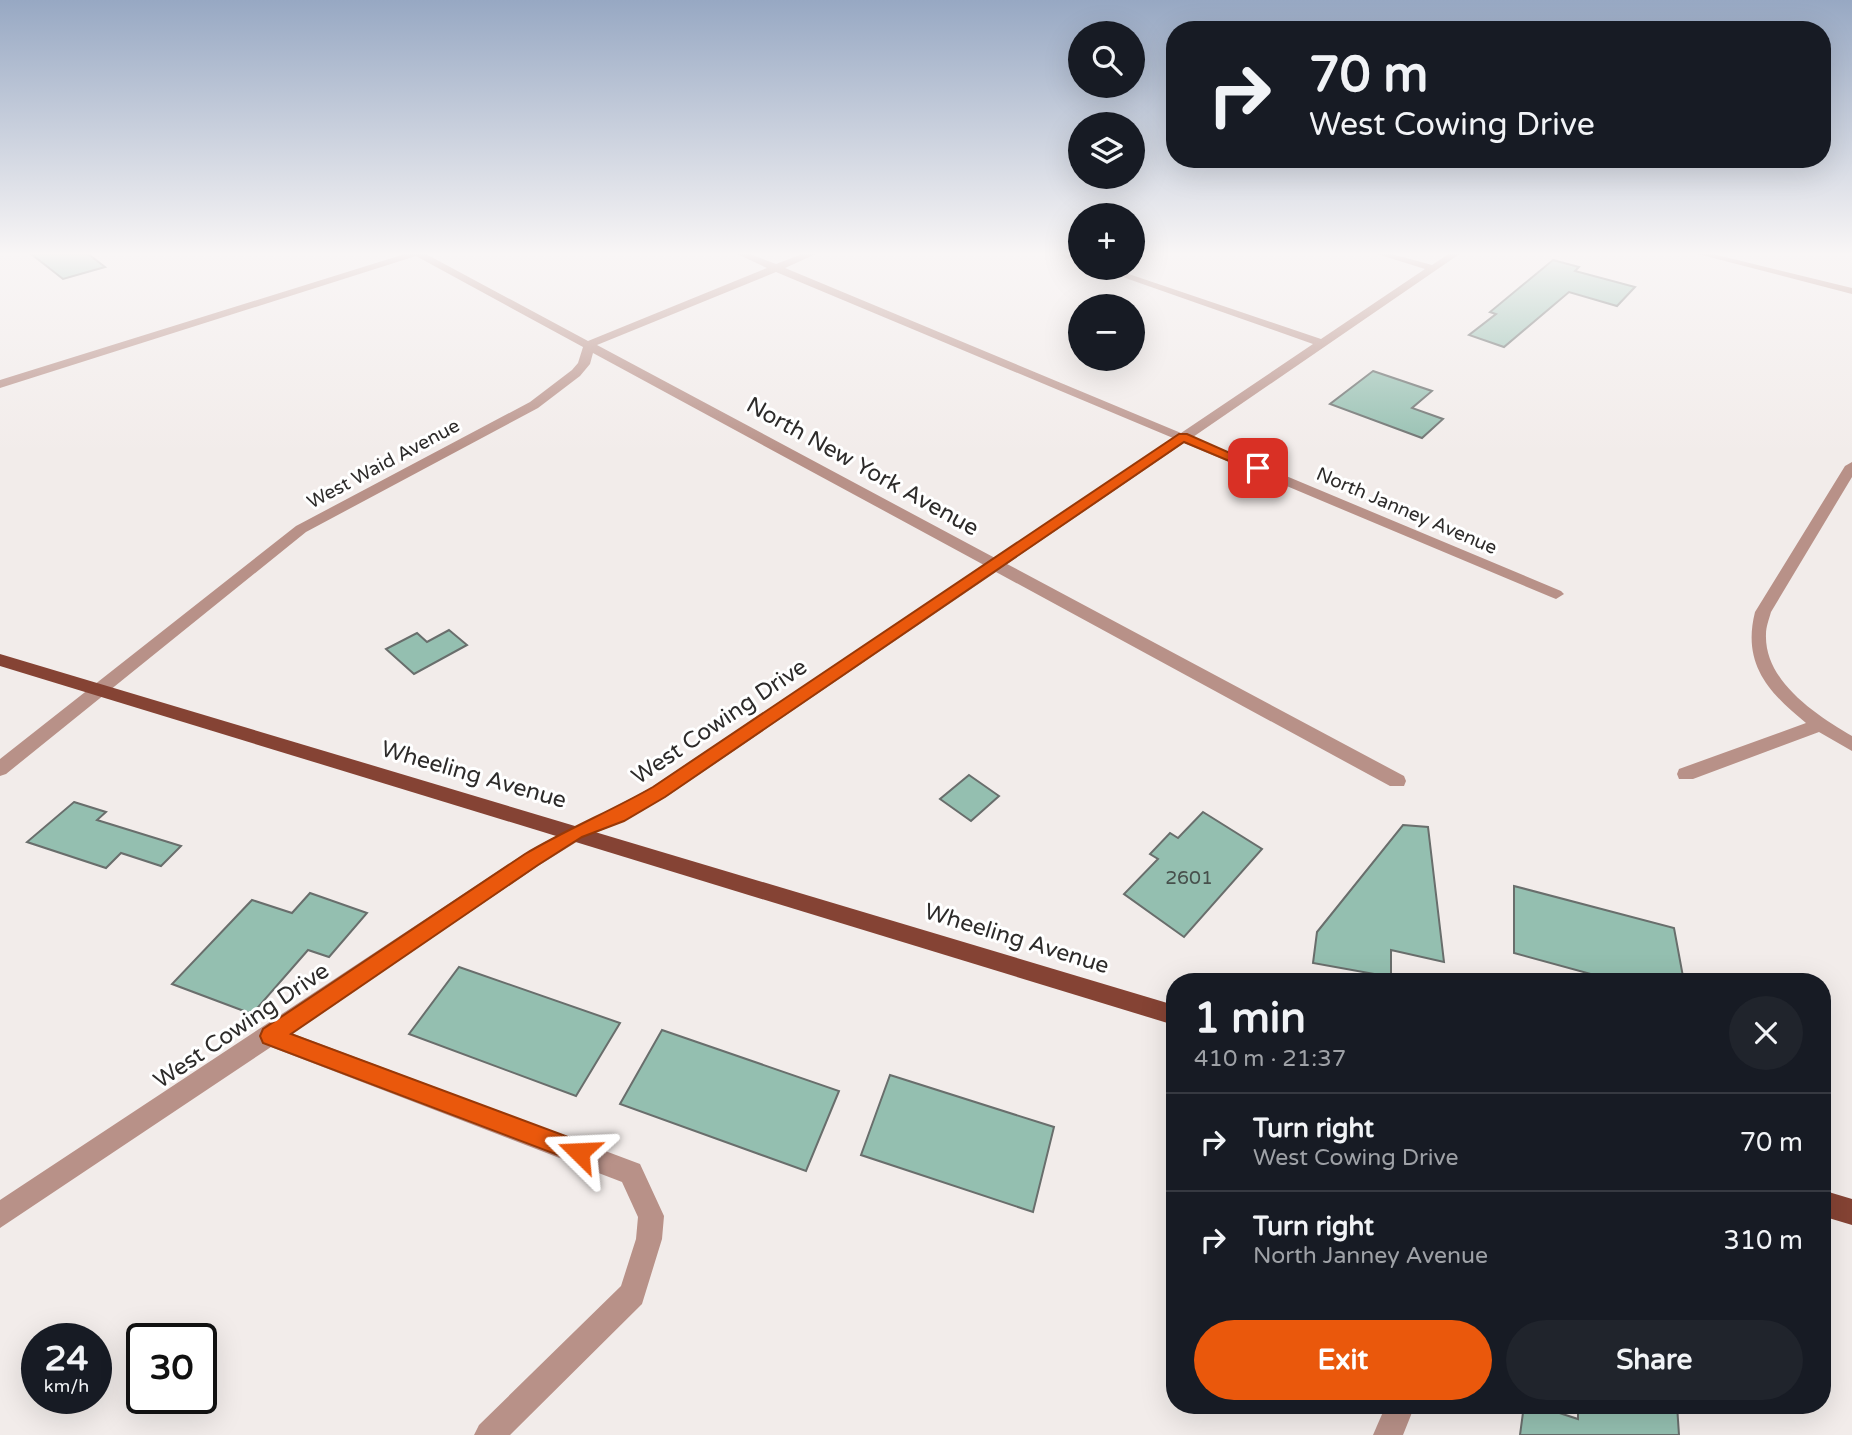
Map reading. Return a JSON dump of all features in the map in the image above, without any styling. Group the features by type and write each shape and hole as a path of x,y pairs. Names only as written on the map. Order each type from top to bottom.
{"main road":[{"name":"Wheeling Avenue","path":"0,660 1166,1013"},
{"path":"1831,1206 1852,1212"}],"street":[{"path":"0,384 204,320"},
{"name":"North New York Avenue","path":"544,320 1397,781"},
{"path":"590,344 649,320"},
{"name":"North Janney Avenue","path":"900,320 1556,594"},
{"path":"1254,320 1321,343"},
{"name":"West Cowing Drive","path":"0,1215 531,860 576,832 617,816 659,792 1355,320"},
{"name":"West Waid Avenue","path":"0,769 301,528 506,421 565,384 584,364 590,344"},
{"path":"1852,466 1763,612 1756,637 1763,663 1779,687 1819,725 1852,744"},
{"path":"1686,774 1819,725"},
{"path":"271,1036 631,1173 640,1189 651,1216 632,1294 489,1435"},
{"path":"1388,1435 1397,1414"}],"building":[{"path":"1488,320 1536,320 1504,347 1469,335"},
{"path":"1373,371 1432,391 1412,408 1443,419 1422,438 1330,404"},
{"path":"449,630 467,645 414,674 386,649 417,633 427,642"},
{"path":"969,775 999,796 971,821 940,799"},
{"path":"74,802 106,812 97,820 181,846 161,866 121,853 106,868 27,842"},
{"path":"1203,812 1262,849 1184,937 1124,894 1158,859 1150,854 1170,833 1178,838"},
{"path":"1403,825 1428,827 1444,962 1391,950 1391,973 1369,973 1313,963 1317,932"},
{"path":"1514,886 1674,928 1682,973 1587,973 1514,953"},
{"path":"310,893 367,913 329,957 308,950 252,1014 172,984 252,900 292,913"},
{"path":"459,967 620,1023 576,1096 409,1034"},
{"path":"662,1030 839,1091 806,1171 620,1104"},
{"path":"890,1075 1054,1127 1033,1212 861,1155"},
{"path":"1523,1414 1563,1414 1578,1419 1578,1414 1678,1414 1679,1435 1520,1435"}],"route":[{"path":"579,1152 271,1036 531,860 576,832 617,816 659,792 1183,437 1258,468"}]}
